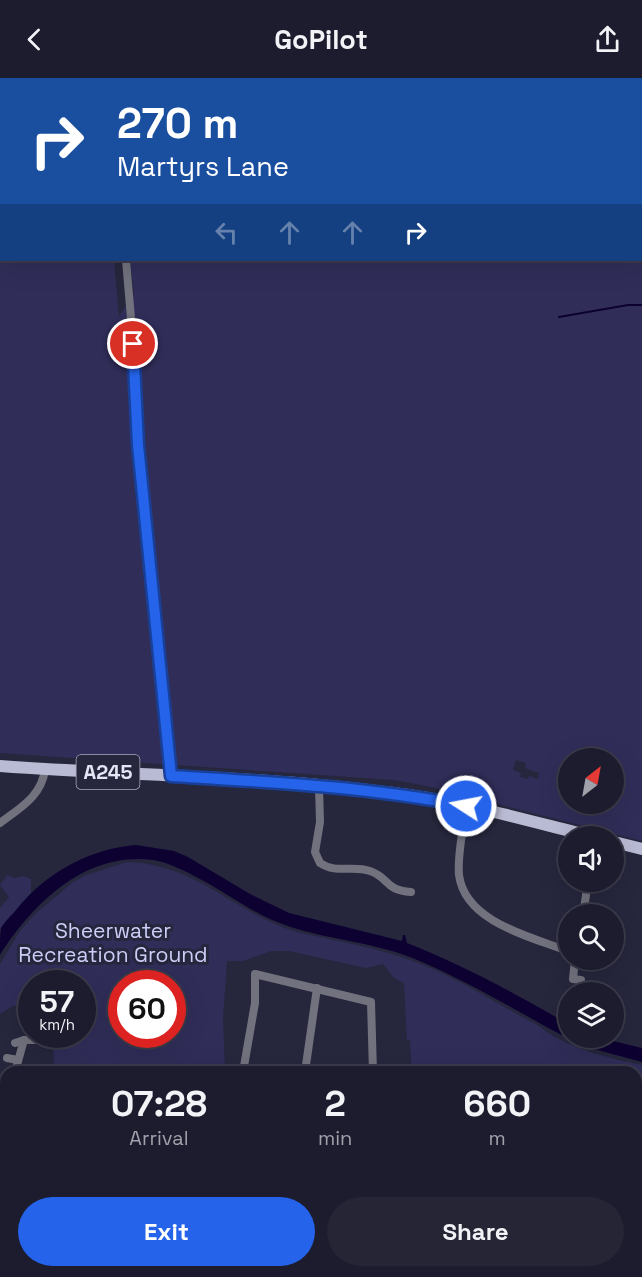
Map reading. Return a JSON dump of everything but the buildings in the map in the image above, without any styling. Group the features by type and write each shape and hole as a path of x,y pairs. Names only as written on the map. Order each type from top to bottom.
{"main road":[{"name":"A245","path":"0,766 319,786 408,795 466,806 558,828"},
{"path":"624,844 642,849"}],"street":[{"path":"126,261 135,365 138,445 168,754 177,776"},
{"path":"0,823 34,796 42,782 45,769"},
{"path":"319,786 320,822 315,852 320,863 333,869 362,869 372,872 382,877 392,888 411,892"},
{"path":"466,806 459,867 462,887 470,902 480,913 516,932 558,947"},
{"path":"574,970 573,979 581,980"},
{"path":"244,1066 255,1003 255,974 371,1002 373,1066"},
{"path":"306,1066 317,988"},
{"path":"16,1066 19,1048"},
{"path":"7,1058 18,1060"}],"green space":[{"path":"0,261 114,261 119,316 134,294 130,261 642,261 642,841 624,836 624,826 583,826 427,786 394,780 0,753","holes":["516,760 526,763 525,768 539,773 538,779 529,776 528,779 520,777 521,773 513,770"]},
{"name":"Sheerwater Recreation Ground","path":"127,862 150,864 189,877 260,917 286,928 371,948 429,968 539,1026 558,1038 558,1048 580,1048 642,1066 412,1066 410,1040 407,1040 404,983 394,978 383,964 366,968 289,951 271,951 243,961 227,961 223,1019 225,1066 54,1066 53,1048 96,1048 96,970 18,970 18,1006 13,1006 0,1014 0,964 20,931 35,914 72,883 84,876"},
{"path":"7,875 31,879 31,893 0,929 0,908 9,897 0,885"}],"shaded area":[{"path":"136,845 174,851 289,913 402,941 405,935 407,943 489,980 558,1018 558,1033 474,987 415,959 276,922 189,873 153,860 129,859 105,864 84,872 45,900 28,917 0,955 1,928 41,885 69,865 118,847"},
{"path":"624,1044 642,1048 642,1062 592,1048 624,1048"}],"waterway":[{"path":"559,317 628,305 642,305"}],"route":[{"path":"133,344 138,445 171,776 297,784 408,795 466,806"}]}
